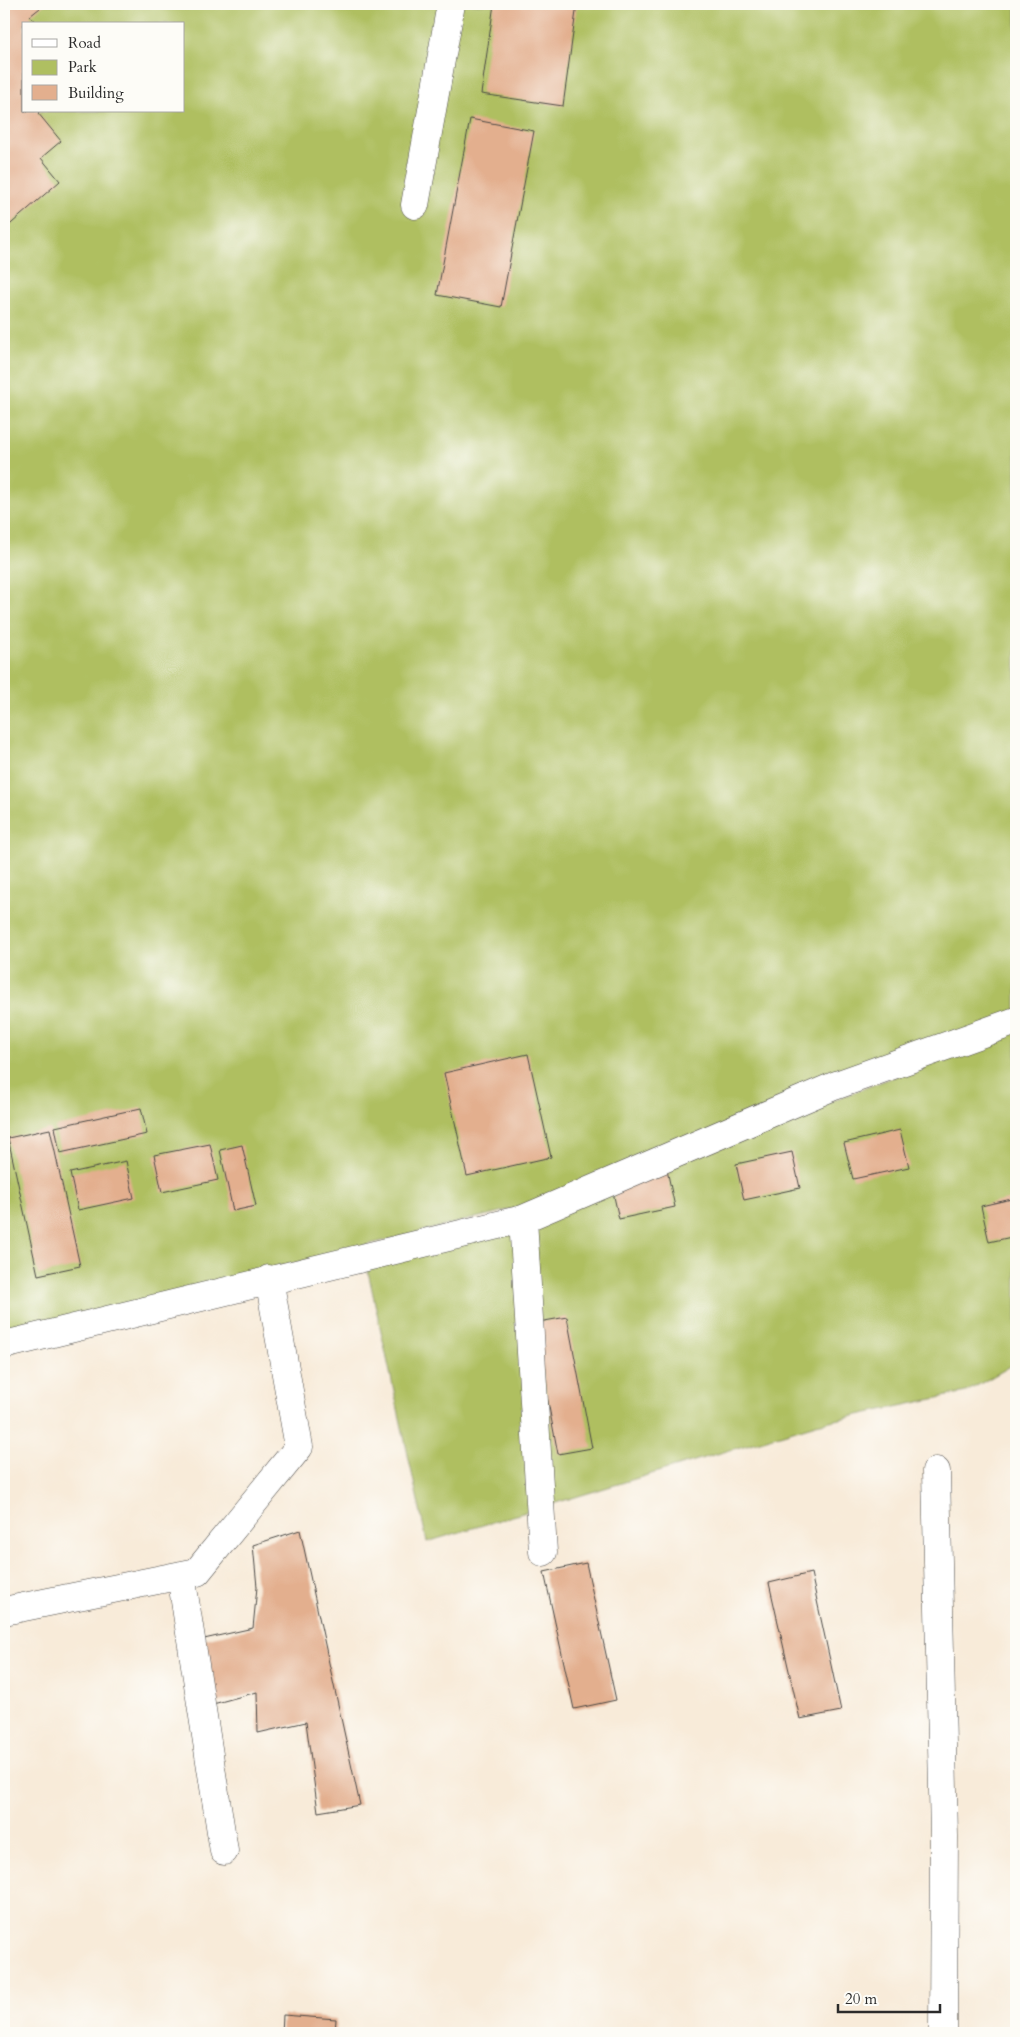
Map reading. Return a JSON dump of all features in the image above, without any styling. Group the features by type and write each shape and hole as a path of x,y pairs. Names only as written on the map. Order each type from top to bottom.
{"street":[{"path":"416,205 452,4"},
{"path":"4,1345 269,1279 523,1219 834,1086 1016,1021"},
{"path":"523,1219 543,1552"},
{"path":"4,1611 197,1572 298,1447 269,1279"},
{"path":"936,1471 944,1836 943,2033"},
{"path":"181,1575 224,1851"}],"green space":[{"path":"4,4 1016,4 1016,1012 516,1208 4,1335"},
{"path":"1016,1030 1016,1363 966,1392 816,1424 427,1542 367,1267 685,1157"}],"building":[{"path":"4,4 45,4 30,16 35,22 22,22 22,112 39,112 61,141 41,158 60,181 4,230"},
{"path":"494,4 577,4 563,106 481,94"},
{"path":"470,119 534,131 501,307 437,295"},
{"path":"528,1054 551,1157 467,1176 444,1073"},
{"path":"141,1108 147,1134 60,1153 55,1127"},
{"path":"50,1129 80,1266 38,1275 8,1138"},
{"path":"900,1130 909,1167 853,1179 844,1143"},
{"path":"210,1144 218,1180 162,1192 154,1155"},
{"path":"242,1145 256,1206 233,1211 220,1150"},
{"path":"792,1152 800,1188 744,1200 736,1164"},
{"path":"126,1161 134,1198 78,1210 70,1173"},
{"path":"667,1170 675,1207 619,1219 611,1183"},
{"path":"1016,1198 1016,1236 989,1242 981,1206"},
{"path":"567,1317 592,1448 558,1454 533,1323"},
{"path":"300,1530 360,1805 318,1812 306,1722 258,1733 257,1692 213,1704 204,1639 253,1628 257,1587 253,1545"},
{"path":"586,1563 616,1700 574,1709 544,1572"},
{"path":"811,1573 841,1711 800,1719 769,1583"},
{"path":"283,2015 336,2019 335,2033 282,2033"}]}
